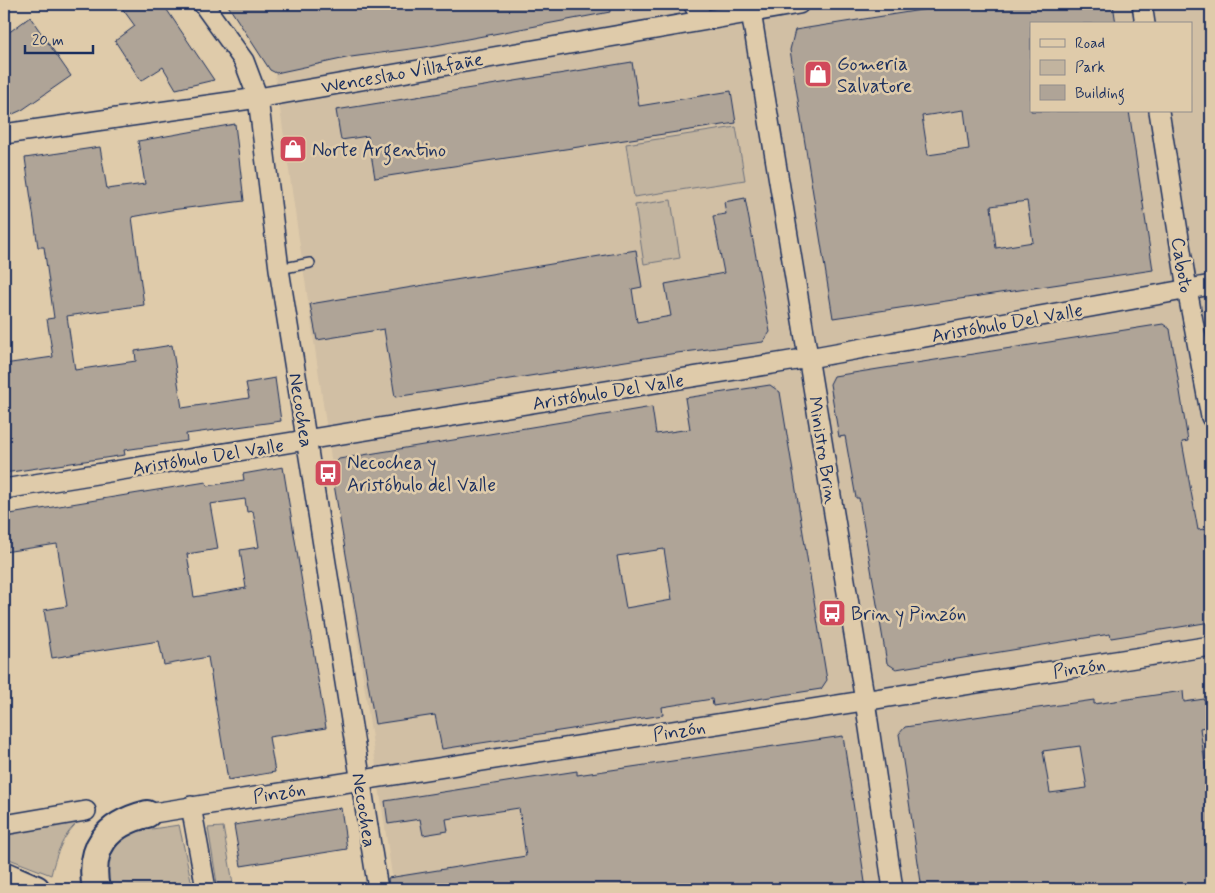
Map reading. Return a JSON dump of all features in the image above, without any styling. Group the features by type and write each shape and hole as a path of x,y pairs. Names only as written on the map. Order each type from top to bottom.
{"main road":[{"path":"96,889 94,858 103,839 123,823 147,814"},
{"path":"4,875 36,889"}],"street":[{"name":"Necochea","path":"203,4 244,61 258,98 279,269 378,889"},
{"name":"Wenceslao Villafañe","path":"4,134 258,98 698,11 799,4"},
{"path":"1142,4 1145,22"},
{"name":"Ministro Brin","path":"751,8 865,701 893,889"},
{"name":"Caboto","path":"1159,112 1187,290 1211,417"},
{"name":"Aristóbulo Del Valle","path":"4,489 809,358 1211,285"},
{"name":"Pinzón","path":"147,814 1211,646"},
{"path":"191,806 206,889"},
{"path":"4,825 86,811"}],"lane":[{"path":"279,269 310,264"}],"shaded area":[{"path":"234,4 1211,4 1211,889 394,889 274,68"}],"green space":[{"path":"736,127 745,180 634,197 626,144"},
{"path":"671,200 680,258 644,264 635,205"},
{"path":"81,819 62,844 51,875 4,857 4,834"},
{"path":"179,825 193,889 113,889 108,884 106,866 113,844 125,833"},
{"path":"223,827 234,889 219,889 217,883 208,828"}],"building":[{"path":"119,4 163,4 214,80 176,89 163,67 141,81 115,41 135,26"},
{"path":"227,4 609,4 610,12 425,47 351,57 276,73 270,70"},
{"path":"959,4 1113,4 1116,22 1030,22 1030,112 1129,112 1153,270 833,318 790,50 795,30","holes":["964,110 969,149 928,155 922,116","1027,201 1033,242 996,248 991,206"]},
{"path":"30,17 71,76 22,110 4,118 4,36"},
{"path":"632,62 639,106 731,91 736,123 375,178 368,136 341,140 336,110"},
{"path":"235,124 244,201 132,217 144,305 67,316 75,370 136,361 135,351 172,345 182,408 249,398 246,383 275,378 281,421 186,434 187,441 124,450 125,455 4,473 4,364 53,357 47,319 54,318 44,247 38,247 25,158 100,147 107,189 145,184 138,141"},
{"path":"745,198 770,332 763,342 677,353 395,397 384,329 317,340 310,304 636,250 642,287 632,289 637,322 671,316 665,284 724,273 713,216 726,214 724,202"},
{"path":"1163,324 1170,329 1188,441 1182,442 1198,530 1204,529 1211,581 1211,622 1111,638 1110,634 896,669 887,663 859,498 856,498 845,436 839,437 830,384 834,376"},
{"path":"770,385 780,392 827,680 821,689 713,706 712,699 662,707 663,715 442,749 435,715 375,724 331,467 339,459 652,407 656,434 690,429 685,398","holes":["664,549 672,600 626,608 617,556"]},
{"path":"283,467 326,728 269,737 275,772 228,780 208,657 164,665 159,641 52,658 44,610 67,606 57,544 4,552 4,515 206,482 207,486 244,480 243,474","holes":["245,499 247,512 253,511 259,547 240,550 246,588 194,597 187,554 218,549 210,504"]},
{"path":"1183,691 1184,702 1211,698 1211,726 1200,728 1207,778 1211,778 1211,889 922,889 899,734 905,727 1094,700 1094,704","holes":["1080,746 1087,788 1050,793 1043,751"]},
{"path":"843,736 866,889 389,889 388,878 526,856 519,808 446,819 448,831 423,835 420,819 388,824 385,801 577,771 577,775"},
{"path":"341,808 347,849 241,866 234,825"}],"place":[{"name":"Gomeria Salvatore","path":"818,74"},
{"name":"Norte Argentino","path":"293,149"},
{"name":"Necochea y Aristóbulo del Valle","path":"328,473"},
{"name":"Brin y Pinzón","path":"832,613"}]}
